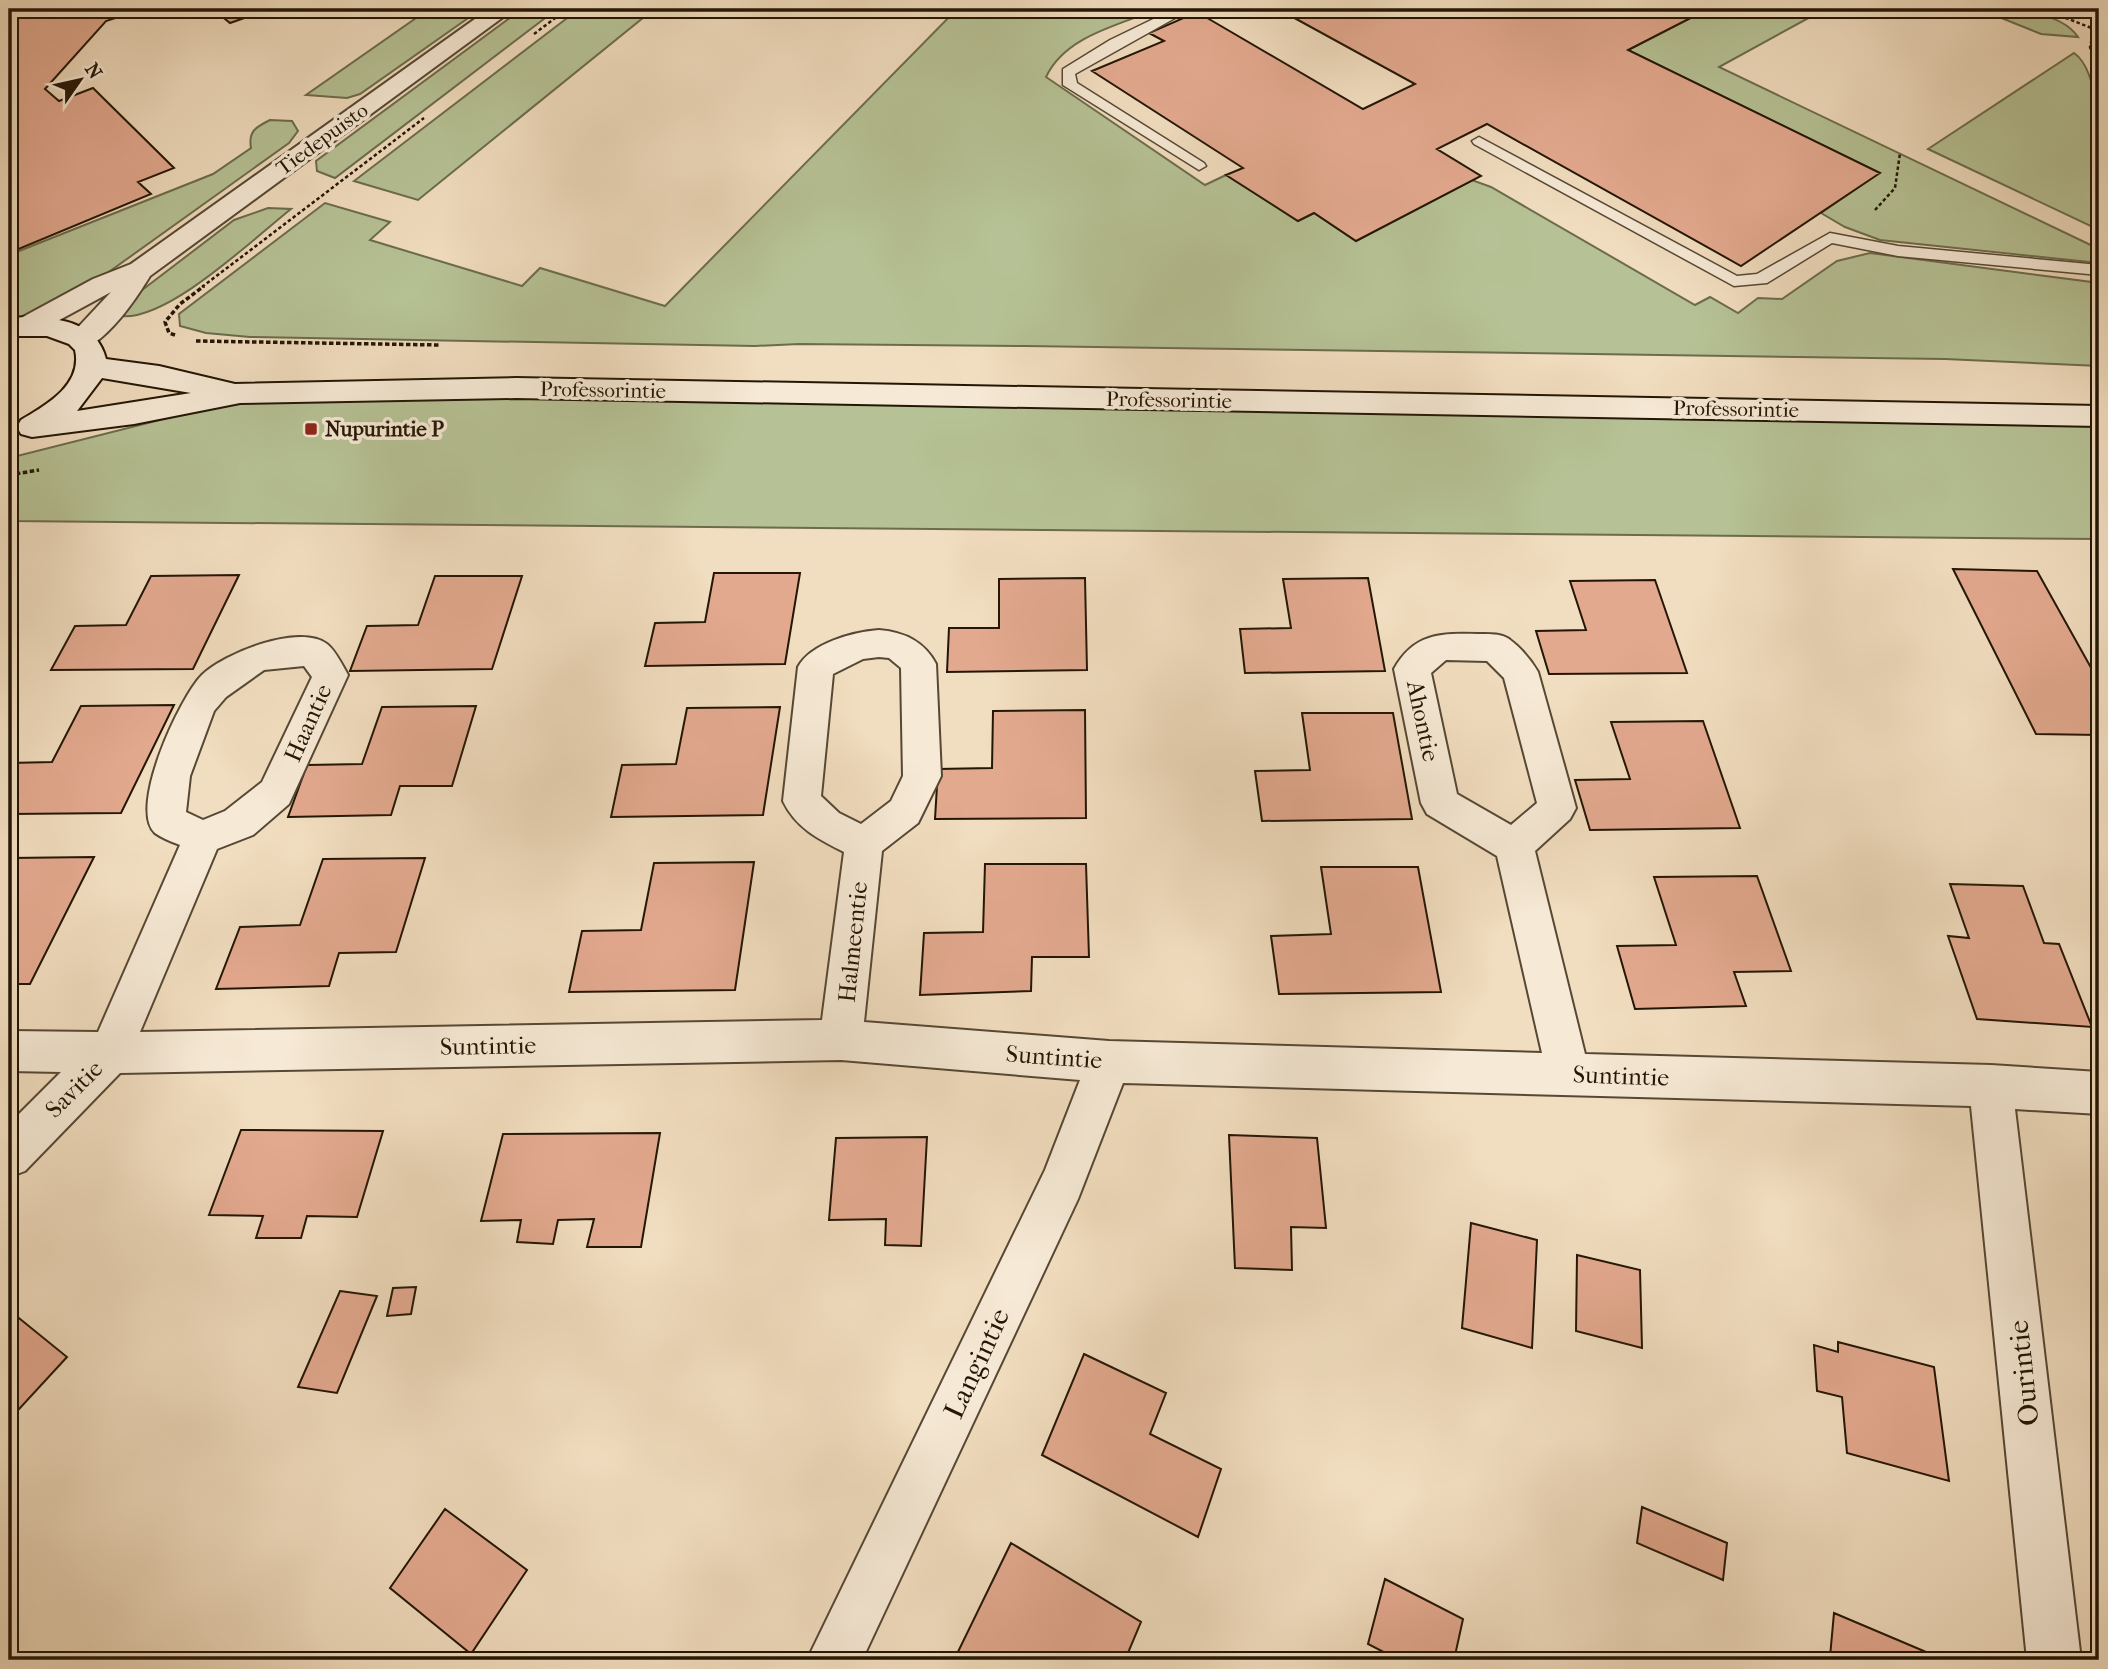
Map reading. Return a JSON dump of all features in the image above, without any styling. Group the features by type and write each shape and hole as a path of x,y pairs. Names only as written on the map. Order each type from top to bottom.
{"street":[{"name":"Tiedepuisto","path":"20,326 103,285 141,270 503,9"},
{"name":"Tiedepuisto","path":"82,338 124,295 141,270"},
{"path":"20,326 61,327 82,338 91,351 92,367 73,398 21,431"},
{"name":"Professorintie","path":"92,367 159,376 240,393"},
{"name":"Professorintie","path":"21,431 134,414 240,393 516,388 2099,416"},
{"path":"872,644 901,648 918,664 922,776 905,812 864,843 825,825 802,801 816,667 843,651 872,644"},
{"name":"Ahontie","path":"1439,646 1496,648 1520,672 1558,808 1514,846 1440,803 1412,669 1439,646"},
{"name":"Haantie","path":"284,650 314,653 330,675 276,793 239,823 201,838 168,821 164,797 201,702 222,677 253,659 284,650"},
{"path":"110,1053 201,838"},
{"name":"Halmeentie","path":"841,1040 864,843"},
{"path":"1514,846 1568,1074"},
{"name":"Suntintie","path":"9,1051 110,1053 841,1040 1109,1062 1991,1086 2099,1093"},
{"name":"Savitie","path":"9,1155 110,1053"},
{"name":"Langintie","path":"834,1660 1062,1183 1109,1062"},
{"name":"Ourintie","path":"1991,1086 2054,1660"}],"lane":[{"path":"1184,9 1115,43 1068,72 1070,85 1199,166"},
{"path":"1479,141 1734,281 1761,279 1830,238 1898,251 2099,270"}],"path":[{"path":"524,42 567,9"},
{"path":"2043,9 2094,29 2090,47 2099,80"},
{"path":"169,333 165,322 180,304 426,116"},
{"path":"1830,238 1856,219 1879,208 1895,188 1900,153"}],"green space":[{"path":"429,9 481,9 360,94 347,98 306,95"},
{"path":"522,9 557,9 335,178 317,171 316,161"},
{"path":"579,9 654,9 418,200 354,181"},
{"path":"957,9 1158,9 1110,27 1080,42 1066,51 1046,77 1205,185 1226,175 1298,221 1314,213 1356,241 1472,180 1491,187 1695,305 1710,297 1738,313 1758,298 1782,299 1837,261 1870,253 2099,283 2099,366 1945,359 1025,346 755,346 250,337 206,333 180,326 179,314 325,203 390,222 370,240 522,286 540,268 665,306"},
{"path":"1708,9 1825,9 1719,67 2099,249 2099,263 1880,240 1845,227 1821,213 1879,173 1628,50"},
{"path":"1979,9 2046,16 2070,28 2078,37 2041,34"},
{"path":"2074,53 2085,66 2097,109 2100,163 2099,230 1928,149"},
{"path":"270,120 292,121 298,131 289,143 99,279 24,319 9,319 9,255 213,174 251,148 254,130"},
{"path":"268,208 291,209 233,258 185,293 139,314 120,316 125,303 234,220"},
{"path":"271,392 2099,420 2099,539 9,521 9,458"}],"building":[{"path":"9,9 143,9 106,21 45,89 59,101 93,88 174,168 138,182 151,194 9,253"},
{"path":"213,9 270,9 230,23"},
{"path":"1278,9 1543,9 1554,14 1565,9 1708,9 1628,50 1880,173 1741,266 1487,124 1437,149 1481,176 1356,241 1314,213 1298,221 1226,175 1243,168 1092,71 1164,41 1149,33 1197,12 1363,109 1415,84"},
{"path":"1953,569 2037,571 2099,682 2099,735 2036,734"},
{"path":"714,573 800,573 785,664 645,666 655,623 705,622"},
{"path":"239,575 193,669 51,670 75,626 126,625 151,576"},
{"path":"435,576 522,576 492,669 350,671 367,626 418,625"},
{"path":"1085,578 1087,670 947,672 949,628 999,628 999,579"},
{"path":"1368,578 1385,671 1245,673 1240,629 1291,628 1283,579"},
{"path":"1655,580 1687,673 1549,674 1536,631 1586,630 1570,581"},
{"path":"174,705 121,813 9,814 9,763 52,762 81,706"},
{"path":"476,706 452,786 400,786 391,815 288,817 307,765 362,764 382,707"},
{"path":"780,707 763,815 611,817 622,765 676,764 687,708"},
{"path":"1085,710 1086,818 935,819 938,769 992,768 993,711"},
{"path":"1302,713 1393,713 1412,819 1262,821 1255,771 1310,770"},
{"path":"1703,721 1740,828 1590,830 1575,780 1630,779 1611,722"},
{"path":"94,857 30,984 9,984 9,858"},
{"path":"425,858 396,952 339,953 329,986 216,989 240,927 300,925 323,859"},
{"path":"754,862 735,990 569,992 582,931 641,930 654,863"},
{"path":"985,864 1086,864 1089,957 1032,957 1031,991 920,995 924,933 983,932"},
{"path":"1321,867 1418,867 1441,992 1279,994 1271,936 1331,934"},
{"path":"1757,876 1791,971 1734,972 1746,1006 1635,1009 1617,946 1676,945 1654,877"},
{"path":"1950,884 2023,886 2044,943 2059,944 2092,1027 1977,1019 1948,936 1969,938"},
{"path":"241,1130 383,1131 357,1217 307,1216 301,1238 256,1238 263,1216 209,1215"},
{"path":"660,1133 641,1247 587,1247 594,1219 558,1220 553,1244 517,1242 521,1220 481,1221 503,1134"},
{"path":"1229,1135 1317,1138 1326,1228 1291,1227 1292,1270 1235,1268"},
{"path":"927,1137 921,1246 885,1245 886,1219 829,1220 836,1138"},
{"path":"1471,1223 1537,1240 1532,1348 1462,1328"},
{"path":"1577,1255 1640,1270 1642,1348 1576,1331"},
{"path":"416,1287 411,1314 387,1316 393,1288"},
{"path":"340,1291 377,1296 337,1393 298,1387"},
{"path":"9,1310 67,1357 9,1420"},
{"path":"1838,1342 1934,1367 1949,1481 1847,1453 1842,1397 1817,1391 1814,1345 1838,1352"},
{"path":"1084,1354 1166,1393 1150,1434 1221,1469 1198,1537 1042,1455"},
{"path":"1642,1507 1727,1543 1723,1580 1637,1543"},
{"path":"445,1509 527,1570 471,1654 390,1588"},
{"path":"1011,1543 1141,1622 1125,1660 954,1660"},
{"path":"1385,1579 1463,1619 1454,1660 1399,1660 1368,1644"},
{"path":"1834,1613 1945,1660 1838,1660 1830,1657"}],"place":[{"name":"Nupurintie P","path":"311,429"}]}
